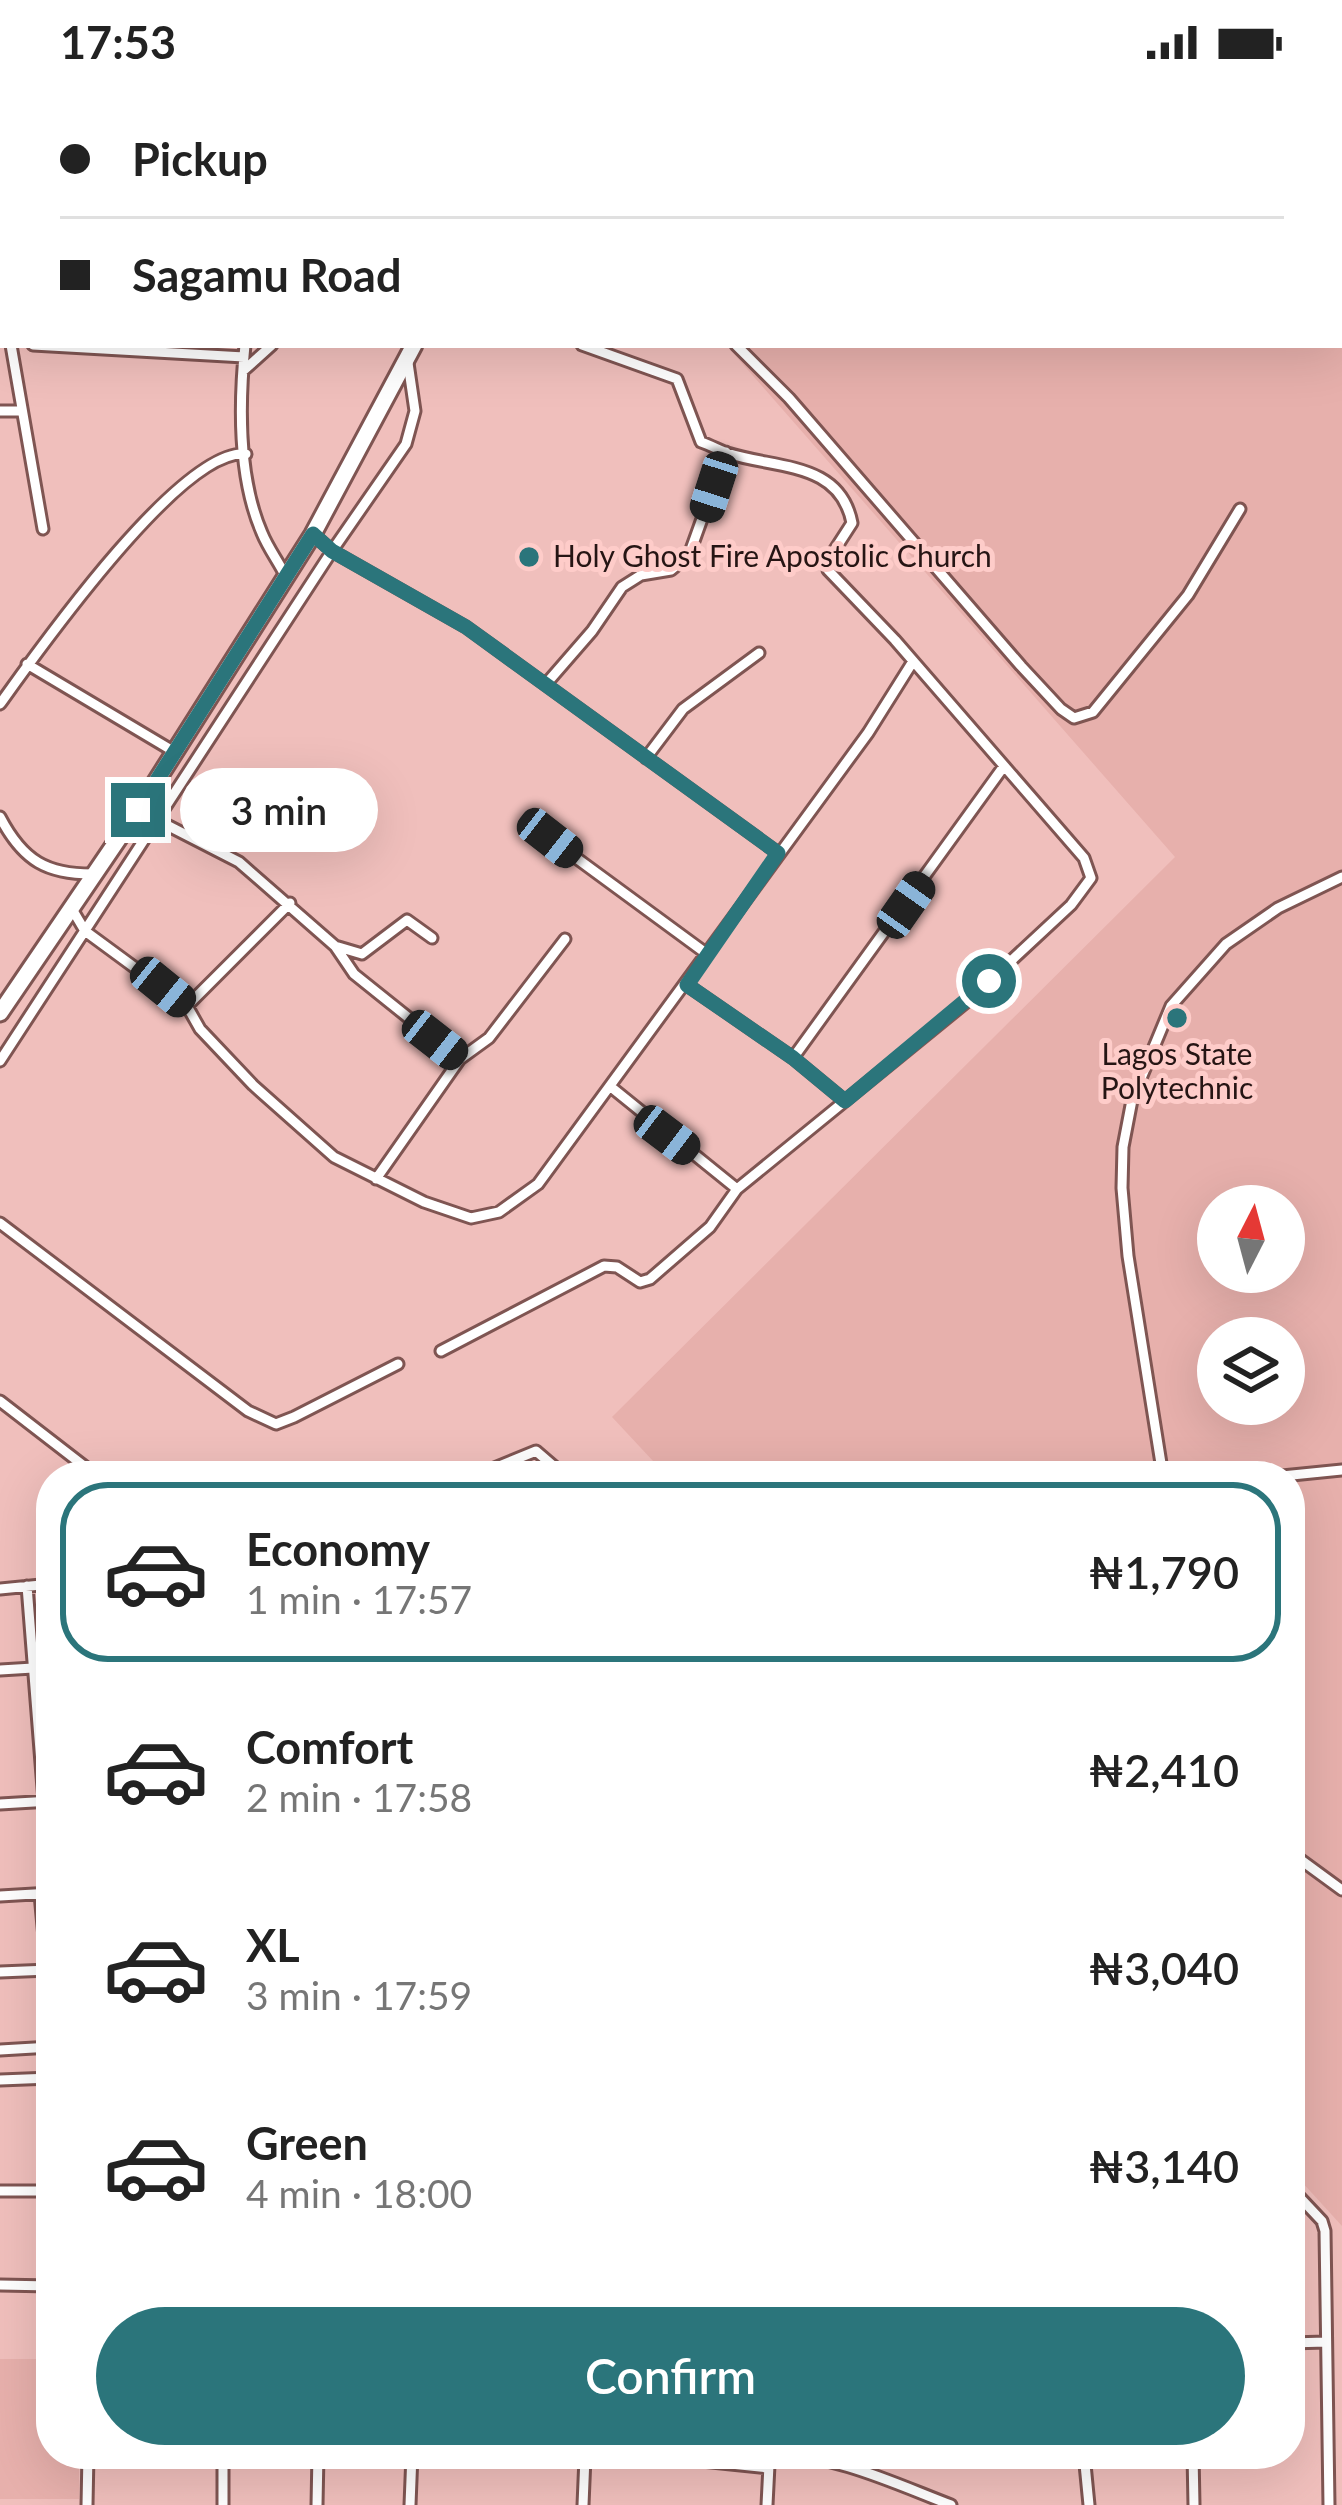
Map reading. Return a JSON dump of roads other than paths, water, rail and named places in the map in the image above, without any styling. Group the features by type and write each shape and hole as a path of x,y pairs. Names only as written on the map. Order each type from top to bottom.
{"highway":[{"path":"0,1013 96,874 313,534 410,351"}],"street":[{"path":"11,348 44,529"},
{"path":"139,348 244,351 240,401 258,523 285,575"},
{"path":"243,371 269,348"},
{"path":"441,1351 604,1266 617,1267 645,1282 710,1227 737,1189 970,999 1071,905 1091,878 1084,858 828,570 852,524 836,488 807,471 701,442 677,379 590,348"},
{"path":"739,348 789,398 1022,666 1074,718 1093,712 1188,595 1240,508"},
{"path":"0,1061 406,444 415,411 410,351"},
{"path":"0,412 21,411"},
{"path":"546,684 622,587 640,575 671,570 689,555 726,452"},
{"path":"0,704 100,572 185,482 222,457 246,454"},
{"path":"313,534 332,551 466,627 778,853"},
{"path":"646,758 682,710 759,653"},
{"path":"72,910 85,931 187,1006 200,1029 273,1104 334,1157 460,1217 482,1218 499,1212 538,1184 868,733 912,663"},
{"path":"27,664 173,751"},
{"path":"793,1058 1004,766"},
{"path":"0,817 35,863 75,874 96,874"},
{"path":"159,821 226,854 290,903 335,946 354,974 460,1059"},
{"path":"550,838 707,954"},
{"path":"1161,1461 1122,1188 1132,1100 1171,1006 1226,944 1278,908 1342,877"},
{"path":"187,1006 290,903"},
{"path":"335,946 362,954 406,920 432,938"},
{"path":"376,1179 460,1059 489,1037 565,939"},
{"path":"687,985 793,1058 845,1101"},
{"path":"611,1087 737,1189"},
{"path":"0,1223 218,1391 266,1422 277,1424 294,1417 398,1364"},
{"path":"2,1406 77,1461"},
{"path":"512,1461 536,1451 548,1461"},
{"path":"1305,1474 1342,1470"},
{"path":"0,1589 36,1585"},
{"path":"27,1586 36,1699"},
{"path":"0,1670 33,1668"},
{"path":"0,1804 36,1802"},
{"path":"1305,1863 1342,1890"},
{"path":"0,1896 36,1894"},
{"path":"0,1972 36,1971"},
{"path":"0,2050 36,2049"},
{"path":"0,2080 36,2079"},
{"path":"0,2191 36,2192"},
{"path":"1305,2204 1325,2231 1329,2505"},
{"path":"0,2285 36,2286"},
{"path":"1305,2343 1326,2342"},
{"path":"87,2505 88,2469"},
{"path":"223,2469 223,2505"},
{"path":"317,2505 318,2469"},
{"path":"410,2505 411,2469"},
{"path":"584,2505 585,2469"},
{"path":"767,2505 768,2469"},
{"path":"866,2469 952,2505"},
{"path":"1085,2469 1089,2505"},
{"path":"1193,2469 1194,2505"}],"place":[{"name":"Holy Ghost Fire Apostolic Church","path":"529,557"},
{"name":"Lagos State Polytechnic","path":"1177,1018"}]}
